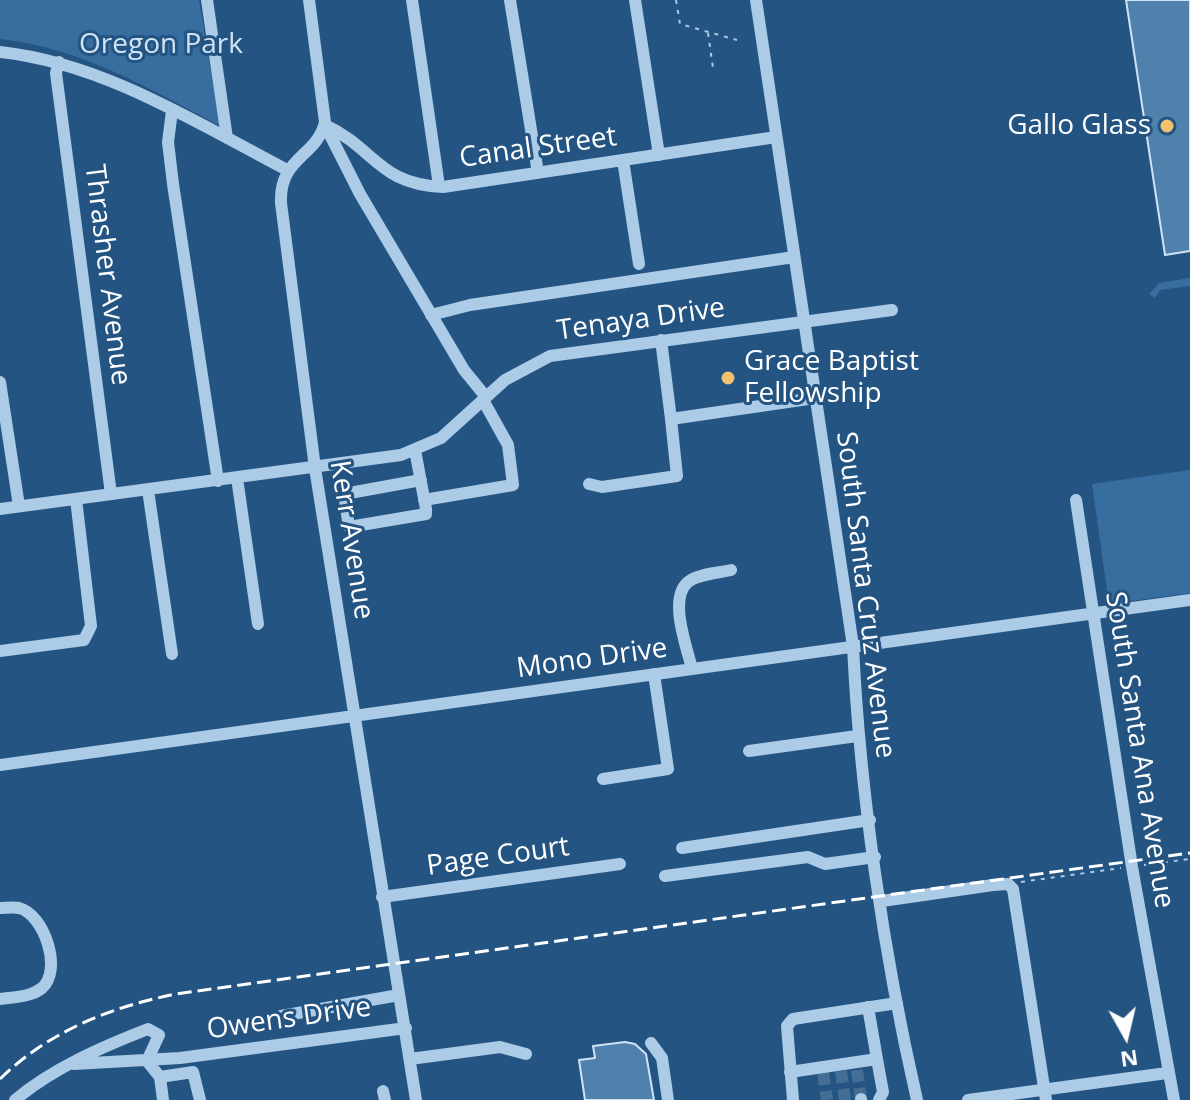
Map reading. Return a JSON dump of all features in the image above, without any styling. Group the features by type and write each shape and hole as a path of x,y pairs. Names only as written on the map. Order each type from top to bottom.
{"street":[{"path":"207,0 227,138"},
{"path":"309,0 325,125 360,194 464,370 484,398 508,445 513,485 424,500"},
{"path":"412,0 439,186"},
{"path":"510,0 538,173"},
{"path":"635,0 659,155"},
{"name":"South Santa Cruz Avenue","path":"756,0 853,646 857,736 897,1003 917,1100"},
{"path":"0,52 59,62 172,111 287,170 317,140 325,125"},
{"name":"Thrasher Avenue","path":"59,62 56,73 111,494"},
{"path":"172,111 168,142 173,184 218,481"},
{"name":"Canal Street","path":"325,125 352,141 393,176 439,186 776,137"},
{"path":"623,160 639,264"},
{"name":"Kerr Avenue","path":"287,170 281,203 315,468 416,1100"},
{"path":"431,315 470,305 794,257"},
{"name":"Tenaya Drive","path":"0,509 382,459 415,450 459,425 484,398 517,372 550,356 892,310"},
{"path":"589,484 602,487 677,476 661,340"},
{"path":"0,382 19,506"},
{"path":"671,419 815,398"},
{"path":"415,450 421,480 426,514 349,527 344,494 421,480"},
{"path":"237,478 258,624"},
{"path":"148,490 172,654"},
{"path":"0,651 84,640 91,626 76,499"},
{"name":"South Santa Ana Avenue","path":"1076,500 1132,867 1174,1100"},
{"path":"692,669 681,616 681,590 690,579 731,570"},
{"name":"Mono Drive","path":"0,765 1190,600"},
{"path":"603,779 668,769 654,674"},
{"path":"749,751 857,736"},
{"path":"682,848 870,820"},
{"path":"665,876 808,857 825,864 875,857"},
{"name":"Page Court","path":"382,897 620,864"},
{"path":"882,901 1008,884 1013,889 1045,1096"},
{"path":"0,908 20,908 32,916 47,944 51,970 49,981 40,990 0,999"},
{"path":"281,1016 399,995"},
{"path":"793,1100 787,1026 793,1019 897,1003"},
{"path":"868,1007 883,1092 879,1100"},
{"name":"Owens Drive","path":"74,1064 180,1058 406,1028"},
{"path":"15,1100 33,1084 103,1047 148,1029 159,1035 147,1061 160,1077 163,1100"},
{"path":"651,1043 663,1062 668,1100"},
{"path":"410,1059 500,1047 526,1054"},
{"path":"790,1072 856,1066 877,1059"},
{"path":"160,1077 193,1072 200,1100"},
{"path":"968,1100 1045,1096 1167,1073"}],"path":[{"path":"676,0 680,24 737,40"},
{"path":"708,32 713,68"},
{"path":"1008,884 1190,859"}],"green space":[{"name":"Oregon Park","path":"0,0 199,0 220,126 141,84 86,60 0,39"},
{"path":"1190,278 1190,286 1160,290 1155,298 1149,294 1159,283"},
{"path":"1190,470 1190,593 1109,604 1092,484"}],"building":[{"name":"Gallo Glass","path":"1126,0 1190,0 1190,251 1165,255"},
{"path":"625,1042 635,1044 646,1054 654,1100 585,1100 579,1060 595,1058 593,1046"}],"tunnel":[{"path":"857,1070 861,1099"},
{"path":"841,1071 845,1100"},
{"path":"823,1073 827,1100"}],"railway":[{"path":"0,1079 38,1048 81,1024 127,1006 176,994 1190,853"}],"place":[{"name":"Gallo Glass","path":"1167,126"},
{"name":"Grace Baptist Fellowship","path":"728,378"}]}
